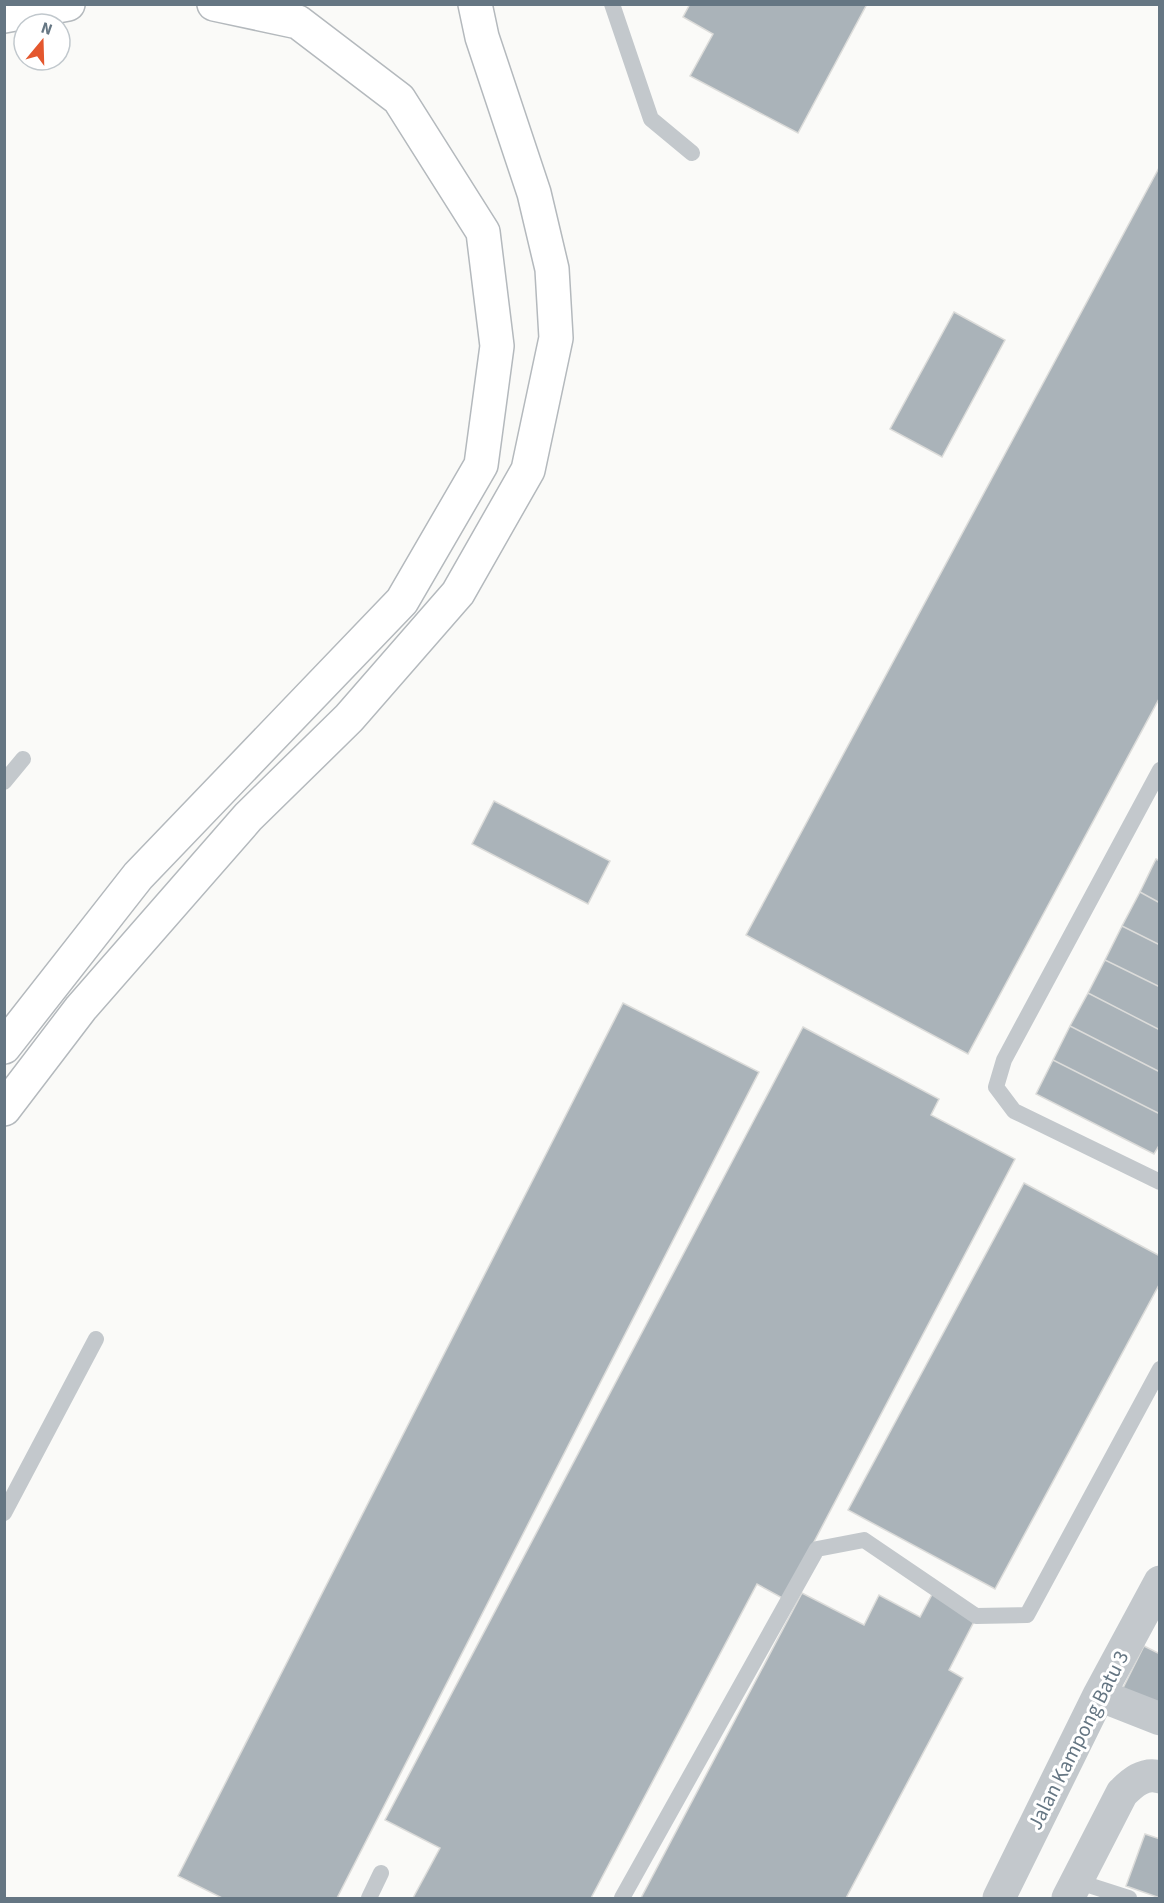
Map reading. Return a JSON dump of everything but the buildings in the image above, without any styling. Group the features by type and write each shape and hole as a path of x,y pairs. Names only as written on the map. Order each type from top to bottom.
{"highway":[{"path":"4,16 68,4"},
{"path":"4,1047 138,876 402,601 481,465 497,346 483,232 399,99 298,22 214,4"},
{"path":"4,1109 81,1008 240,826 349,718 458,593 528,470 556,338 552,269 534,193 482,37 475,4"}],"street":[{"name":"Jalan Kampong Batu 3","path":"999,1899 1099,1695 1160,1582"},
{"path":"1099,1695 1160,1719"},
{"path":"1072,1890 1122,1793 1147,1779"}],"lane":[{"path":"612,4 651,119 692,153"},
{"path":"4,782 23,759"},
{"path":"1160,770 1004,1060 996,1087 1014,1111 1160,1182"},
{"path":"4,1513 96,1339"},
{"path":"622,1899 817,1549 864,1540 976,1616 1027,1615 1160,1369"},
{"path":"369,1899 381,1873"},
{"path":"1072,1890 1129,1899"}]}
